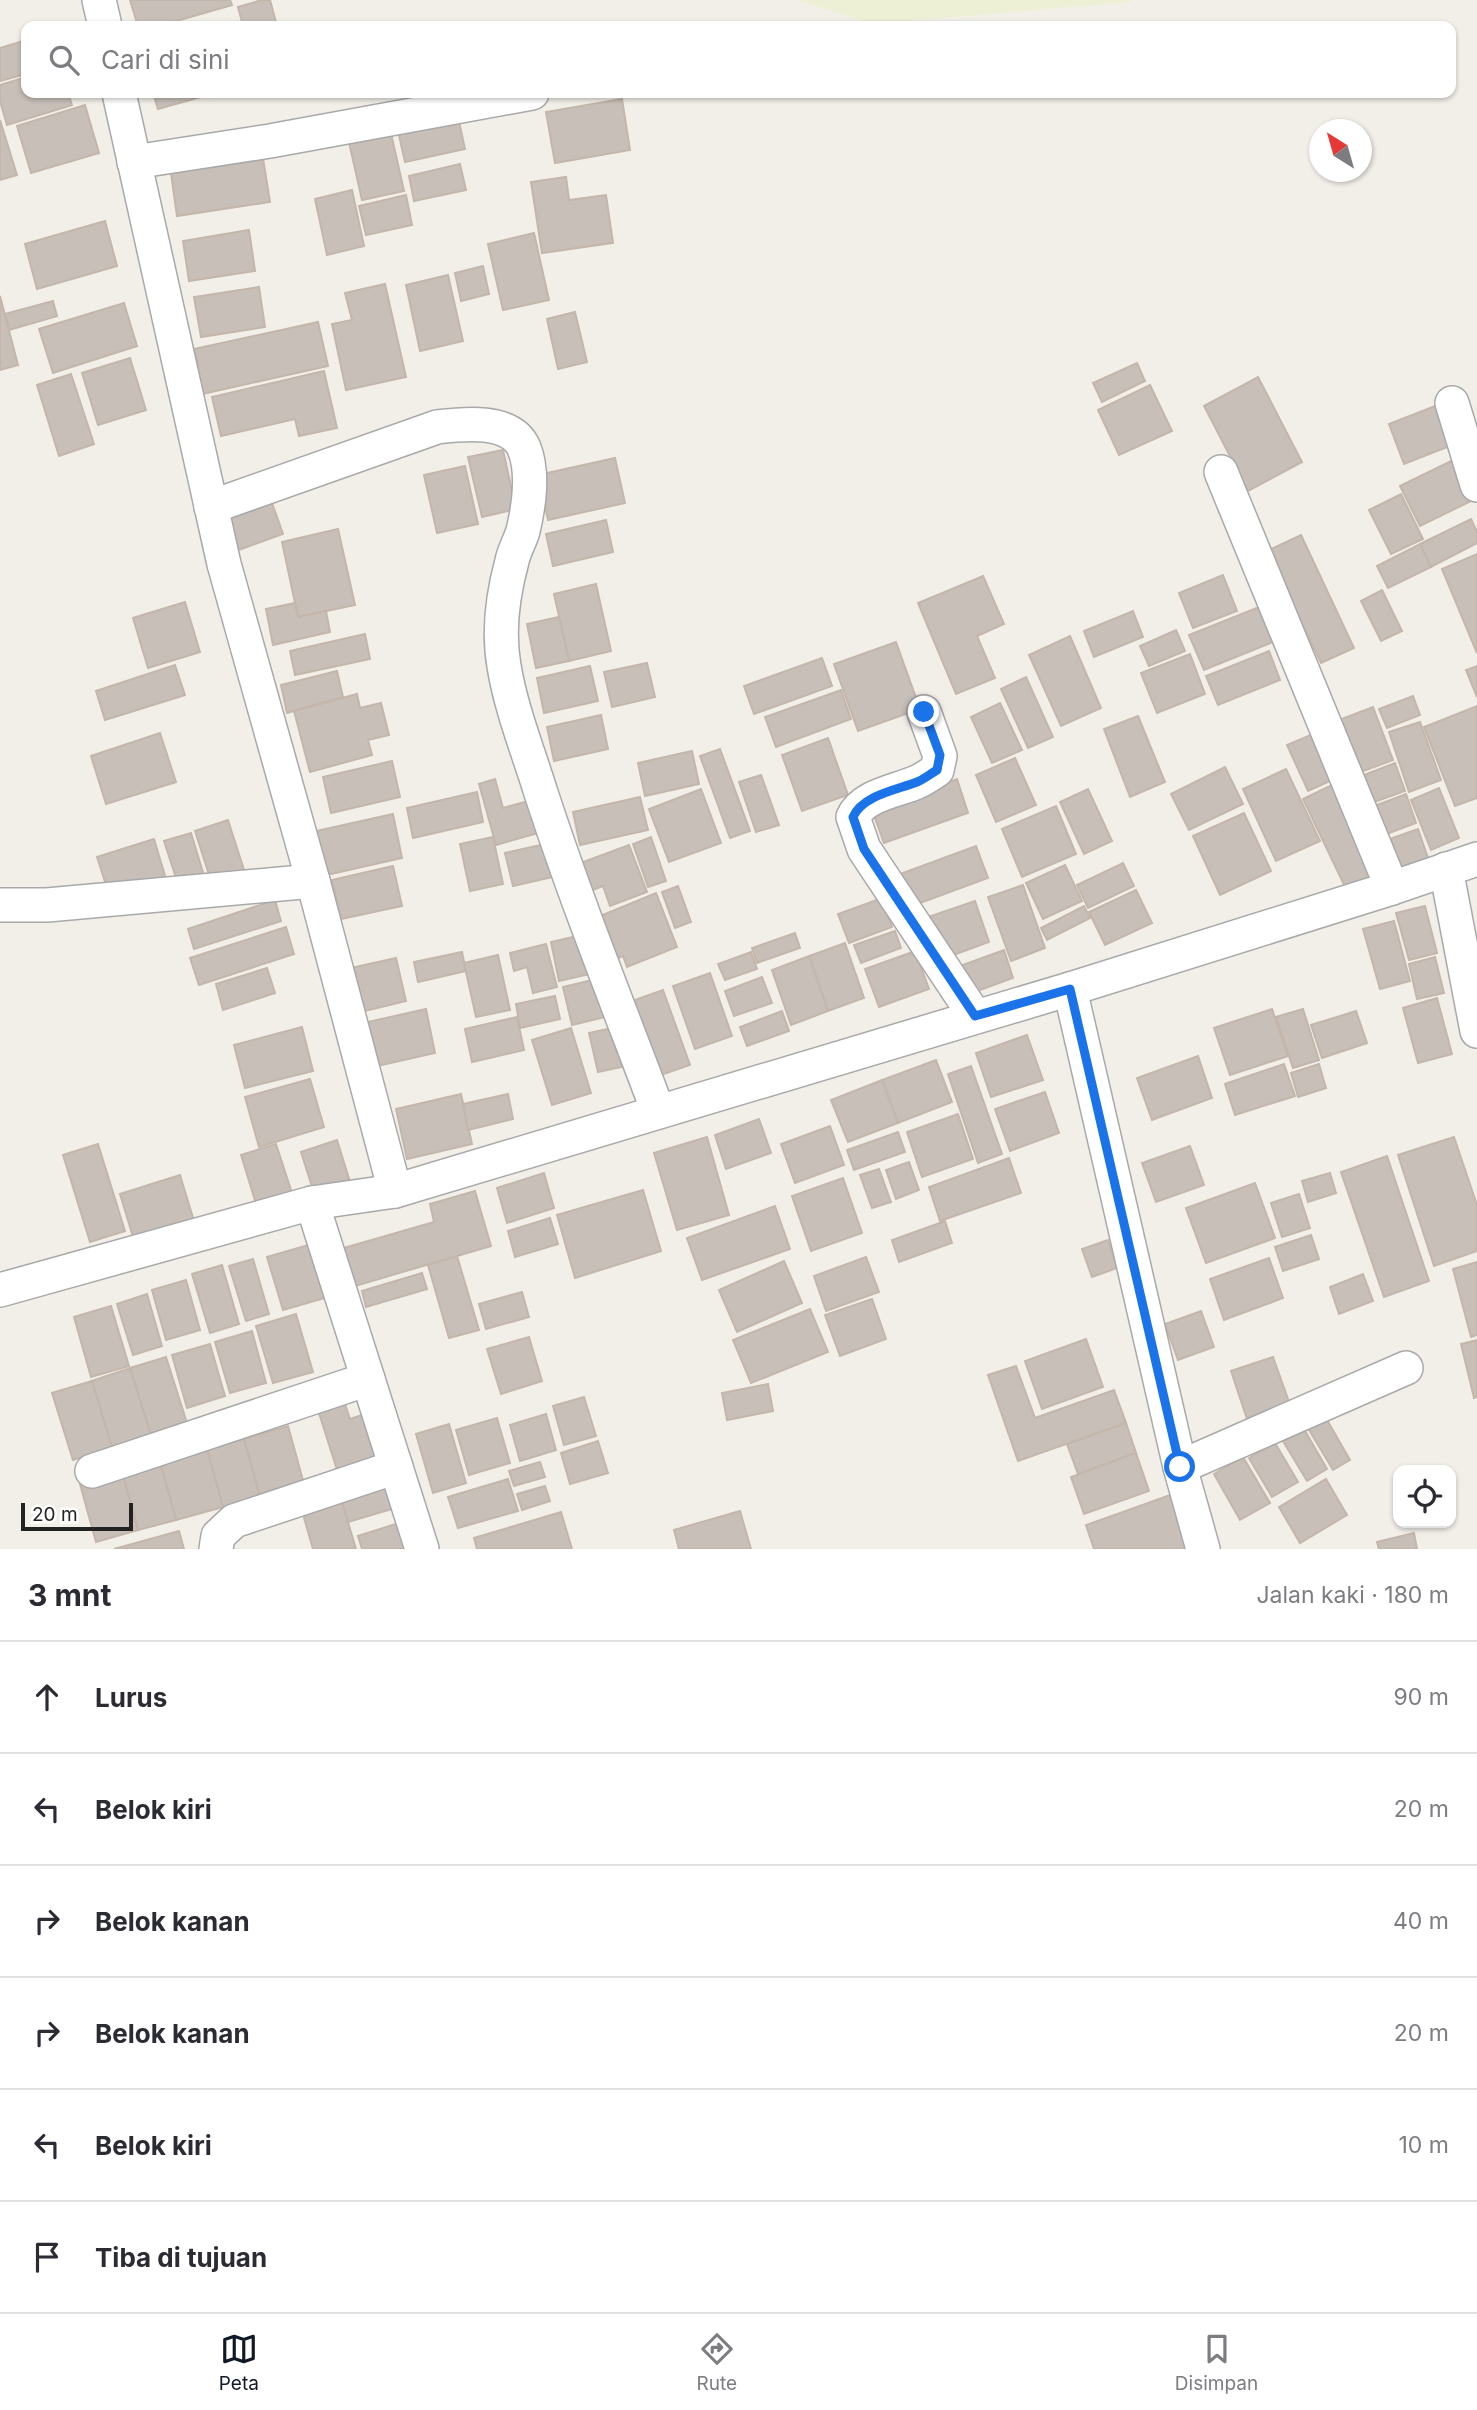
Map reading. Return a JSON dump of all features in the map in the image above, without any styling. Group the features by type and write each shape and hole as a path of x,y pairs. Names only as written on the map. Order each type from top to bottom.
{"street":[{"path":"99,0 103,21"},
{"path":"120,98 225,564 396,1191"},
{"path":"134,162 270,141 505,98"},
{"path":"1452,403 1477,485"},
{"path":"211,507 437,427 461,425 504,428 523,445 529,468 529,492 523,532 512,559 504,598 504,665 515,710 566,869 658,1111"},
{"path":"1220,472 1392,888"},
{"path":"924,712 940,755 937,770 921,780 872,799 859,807 853,817 864,849 975,1016"},
{"path":"0,1290 312,1203 396,1191 1070,989 1477,859"},
{"path":"1446,869 1477,1031"},
{"path":"0,905 47,905 313,881"},
{"path":"1070,989 1180,1467 1203,1549"},
{"path":"312,1203 422,1549"},
{"path":"1180,1467 1406,1368"},
{"path":"92,1471 368,1379"},
{"path":"216,1549 218,1536 233,1521 396,1467"}],"green space":[{"path":"797,0 1131,2 907,21 863,21"}],"building":[{"path":"130,0 230,0 232,5 176,21 136,21"},
{"path":"270,0 276,21 242,21 238,7"},
{"path":"21,42 21,75 0,81 0,48"},
{"path":"21,79 21,98 70,98 72,105 7,125 0,101 0,85"},
{"path":"155,98 197,98 158,109"},
{"path":"622,99 630,150 555,163 546,112"},
{"path":"85,105 99,153 31,173 17,126"},
{"path":"458,117 465,149 405,162 398,131"},
{"path":"0,120 17,175 0,180"},
{"path":"390,129 404,191 362,200 348,138"},
{"path":"262,152 270,202 177,216 170,166"},
{"path":"460,164 466,190 414,201 409,176"},
{"path":"566,177 569,200 606,195 613,243 542,253 531,182"},
{"path":"352,190 364,246 327,255 315,199"},
{"path":"406,195 412,225 366,235 359,206"},
{"path":"105,221 117,266 37,289 25,244"},
{"path":"249,230 255,271 189,281 183,241"},
{"path":"534,233 549,300 503,310 488,244"},
{"path":"483,266 489,294 461,301 455,273"},
{"path":"448,275 463,341 420,351 406,285"},
{"path":"385,284 406,377 346,390 332,324 352,320 345,293"},
{"path":"259,287 265,327 201,337 194,297"},
{"path":"0,296 18,365 0,370"},
{"path":"53,301 57,316 9,330 5,314"},
{"path":"124,303 137,346 53,373 39,329"},
{"path":"575,312 587,362 558,369 547,319"},
{"path":"318,322 328,366 189,397 182,369 198,365 194,349"},
{"path":"130,358 146,410 98,425 82,373"},
{"path":"1137,363 1145,381 1102,402 1093,383"},
{"path":"324,371 337,428 299,436 295,419 221,436 212,397"},
{"path":"71,374 94,444 59,456 37,385"},
{"path":"1258,377 1302,462 1248,491 1204,406"},
{"path":"1150,385 1172,431 1119,455 1098,410"},
{"path":"1435,406 1450,446 1404,464 1389,424"},
{"path":"503,450 516,509 482,517 468,457"},
{"path":"615,458 625,503 548,520 538,475"},
{"path":"1453,460 1473,500 1420,526 1400,486"},
{"path":"465,466 478,524 437,533 424,475"},
{"path":"1401,494 1423,539 1391,554 1369,510"},
{"path":"272,503 283,534 236,551 224,520"},
{"path":"1471,519 1477,532 1477,543 1431,567 1420,544"},
{"path":"606,520 613,552 553,566 546,534"},
{"path":"338,529 355,605 298,617 282,542"},
{"path":"1301,535 1354,648 1321,663 1267,551"},
{"path":"1420,544 1431,567 1388,588 1377,566"},
{"path":"1477,554 1477,653 1442,569"},
{"path":"1223,575 1237,611 1193,628 1179,593"},
{"path":"983,576 1004,624 977,636 995,678 956,694 918,603"},
{"path":"596,584 611,651 569,661 554,594"},
{"path":"1382,590 1402,631 1381,641 1361,601"},
{"path":"185,602 200,652 148,668 133,618"},
{"path":"295,603 298,617 326,611 330,632 273,645 266,609"},
{"path":"1264,605 1278,640 1204,670 1189,635"},
{"path":"1133,611 1143,637 1094,657 1084,631"},
{"path":"559,617 569,661 536,668 527,624"},
{"path":"1176,630 1185,651 1149,666 1140,646"},
{"path":"365,634 370,659 295,675 290,651"},
{"path":"1070,636 1101,708 1061,726 1029,655"},
{"path":"896,642 920,709 858,731 834,664"},
{"path":"1269,651 1280,680 1218,705 1206,676"},
{"path":"1190,654 1205,694 1157,713 1141,673"},
{"path":"822,658 832,686 754,714 744,686"},
{"path":"647,663 655,697 612,707 604,672"},
{"path":"175,665 185,695 105,720 96,691"},
{"path":"590,666 598,701 544,713 537,678"},
{"path":"1477,666 1477,697 1466,670"},
{"path":"337,671 343,697 287,713 281,685"},
{"path":"1026,677 1053,737 1028,748 1001,689"},
{"path":"841,690 851,719 776,747 765,717"},
{"path":"357,694 360,708 381,703 389,735 368,740 372,755 310,772 294,711"},
{"path":"1413,696 1420,715 1387,728 1379,709"},
{"path":"1000,703 1022,750 992,763 971,717"},
{"path":"1477,706 1477,798 1455,806 1424,727"},
{"path":"1373,707 1393,760 1355,774 1336,721"},
{"path":"601,715 608,749 554,761 547,727"},
{"path":"1138,716 1165,782 1130,797 1104,729"},
{"path":"1420,722 1441,780 1409,792 1389,732"},
{"path":"1320,731 1341,776 1308,791 1287,745"},
{"path":"160,733 176,782 106,804 91,756"},
{"path":"828,738 848,795 802,811 782,755"},
{"path":"720,749 750,831 730,838 700,756"},
{"path":"692,751 699,784 645,796 638,763"},
{"path":"1015,758 1036,805 996,822 976,775"},
{"path":"392,761 400,797 331,813 323,777"},
{"path":"1395,763 1405,791 1366,805 1356,778"},
{"path":"1225,767 1243,804 1189,830 1171,794"},
{"path":"1286,769 1320,841 1276,861 1243,789"},
{"path":"761,775 779,825 756,832 739,782"},
{"path":"495,779 503,808 536,799 545,831 496,845 479,784"},
{"path":"957,779 968,813 884,843 872,810"},
{"path":"1338,782 1382,873 1347,891 1303,799"},
{"path":"1439,788 1459,838 1431,850 1411,800"},
{"path":"701,789 721,843 669,862 649,809"},
{"path":"1088,789 1112,841 1084,854 1060,802"},
{"path":"477,792 483,822 413,838 407,808"},
{"path":"1406,794 1416,823 1379,837 1369,808"},
{"path":"640,797 648,830 580,845 573,812"},
{"path":"1056,806 1076,854 1022,877 1002,829"},
{"path":"1244,813 1271,871 1220,895 1193,836"},
{"path":"393,814 402,858 322,876 312,832"},
{"path":"228,820 245,873 212,884 195,831"},
{"path":"1418,829 1429,861 1392,874 1381,842"},
{"path":"191,833 205,879 179,887 164,841"},
{"path":"493,837 503,884 470,891 460,844"},
{"path":"651,837 666,881 648,887 633,844"},
{"path":"154,839 166,879 110,897 97,857"},
{"path":"550,843 557,876 513,886 505,853"},
{"path":"629,845 647,892 610,906 603,886 585,893 575,865"},
{"path":"976,846 988,878 912,906 900,874"},
{"path":"1123,863 1134,886 1088,908 1077,885"},
{"path":"1065,865 1082,901 1043,919 1026,883"},
{"path":"393,866 402,906 341,919 332,880"},
{"path":"1023,885 1045,948 1011,961 988,897"},
{"path":"678,886 691,922 675,928 662,892"},
{"path":"1136,890 1152,923 1105,945 1089,912"},
{"path":"656,893 677,947 627,967 623,956 616,959 600,916"},
{"path":"882,898 892,927 849,943 838,914"},
{"path":"275,900 281,921 194,949 188,929"},
{"path":"975,901 989,942 940,960 925,918"},
{"path":"1084,906 1090,918 1047,940 1041,928"},
{"path":"1425,906 1437,953 1409,960 1396,913"},
{"path":"1394,921 1410,981 1380,989 1363,929"},
{"path":"286,927 294,954 199,985 190,958"},
{"path":"895,931 901,948 861,963 854,945"},
{"path":"795,933 800,948 757,963 752,948"},
{"path":"586,934 594,973 559,981 551,942"},
{"path":"845,943 864,998 828,1011 809,956"},
{"path":"546,944 557,987 533,993 527,967 514,971 510,953"},
{"path":"1004,950 1013,978 964,996 954,968"},
{"path":"915,951 929,989 879,1007 865,969"},
{"path":"462,952 466,971 418,982 414,962"},
{"path":"751,952 757,969 725,980 718,964"},
{"path":"498,955 510,1010 476,1017 464,963"},
{"path":"809,956 828,1011 791,1025 772,970"},
{"path":"1435,957 1444,993 1417,999 1409,964"},
{"path":"396,958 406,1001 352,1014 342,970"},
{"path":"267,968 275,993 223,1010 216,984"},
{"path":"710,973 732,1036 695,1049 673,986"},
{"path":"762,977 772,1003 734,1016 725,991"},
{"path":"601,978 609,1016 572,1025 563,987"},
{"path":"663,990 690,1065 655,1077 629,1002"},
{"path":"555,996 560,1019 520,1028 516,1004"},
{"path":"1437,998 1452,1054 1418,1063 1403,1008"},
{"path":"426,1009 435,1053 377,1066 368,1022"},
{"path":"1272,1009 1288,1056 1230,1075 1214,1028"},
{"path":"1303,1009 1319,1060 1293,1068 1276,1017"},
{"path":"782,1011 789,1031 747,1046 740,1027"},
{"path":"1356,1011 1367,1043 1322,1058 1311,1025"},
{"path":"517,1017 524,1050 472,1062 465,1029"},
{"path":"302,1027 313,1071 245,1088 234,1045"},
{"path":"617,1027 626,1066 598,1072 589,1033"},
{"path":"571,1028 591,1093 552,1105 532,1040"},
{"path":"1027,1035 1043,1080 991,1097 976,1053"},
{"path":"1198,1056 1212,1098 1152,1120 1137,1078"},
{"path":"936,1060 952,1102 898,1123 882,1080"},
{"path":"1284,1064 1295,1096 1235,1115 1225,1084"},
{"path":"1319,1064 1326,1088 1298,1097 1291,1073"},
{"path":"971,1066 1002,1154 978,1163 948,1074"},
{"path":"310,1079 324,1127 259,1147 245,1097"},
{"path":"882,1080 898,1123 848,1142 831,1100"},
{"path":"1045,1092 1059,1133 1010,1151 995,1109"},
{"path":"461,1094 472,1144 407,1159 396,1109"},
{"path":"508,1094 513,1119 468,1130 463,1104"},
{"path":"958,1114 973,1159 922,1177 907,1132"},
{"path":"759,1119 771,1153 726,1169 715,1135"},
{"path":"830,1126 844,1165 795,1183 781,1144"},
{"path":"898,1132 905,1152 854,1170 847,1150"},
{"path":"707,1137 729,1215 677,1230 654,1153"},
{"path":"1454,1137 1477,1205 1477,1251 1434,1266 1398,1155"},
{"path":"337,1140 351,1185 315,1196 301,1152"},
{"path":"98,1144 125,1231 90,1242 63,1155"},
{"path":"276,1144 293,1196 257,1207 241,1155"},
{"path":"1190,1146 1204,1185 1156,1202 1142,1163"},
{"path":"1387,1156 1429,1281 1384,1297 1341,1172"},
{"path":"1009,1158 1021,1193 940,1221 929,1187"},
{"path":"909,1162 919,1190 896,1199 886,1170"},
{"path":"879,1169 891,1202 872,1208 860,1175"},
{"path":"544,1173 554,1208 507,1223 497,1188"},
{"path":"1330,1173 1336,1193 1308,1202 1302,1181"},
{"path":"180,1175 197,1231 137,1250 120,1194"},
{"path":"843,1178 862,1233 811,1251 792,1196"},
{"path":"1255,1183 1275,1238 1206,1263 1186,1208"},
{"path":"643,1190 661,1251 575,1278 557,1215"},
{"path":"475,1191 491,1246 355,1286 344,1248 434,1222 430,1204"},
{"path":"1299,1194 1310,1228 1282,1237 1271,1203"},
{"path":"775,1206 790,1249 702,1280 687,1238"},
{"path":"550,1218 558,1244 515,1257 508,1231"},
{"path":"945,1221 952,1243 899,1262 892,1240"},
{"path":"1311,1235 1319,1259 1283,1271 1275,1247"},
{"path":"1108,1240 1117,1268 1092,1277 1082,1249"},
{"path":"319,1242 335,1295 283,1310 267,1257"},
{"path":"457,1256 479,1330 449,1338 428,1265"},
{"path":"866,1257 879,1292 826,1311 814,1276"},
{"path":"1269,1258 1283,1298 1224,1320 1210,1279"},
{"path":"253,1259 269,1314 246,1321 229,1266"},
{"path":"784,1261 802,1303 737,1332 719,1290"},
{"path":"1477,1262 1477,1335 1471,1337 1453,1269"},
{"path":"222,1265 239,1324 210,1333 192,1274"},
{"path":"422,1273 427,1289 366,1307 362,1291"},
{"path":"1363,1274 1373,1301 1339,1314 1330,1287"},
{"path":"186,1280 200,1330 166,1340 152,1290"},
{"path":"522,1292 529,1317 486,1329 479,1304"},
{"path":"147,1294 162,1346 133,1355 117,1304"},
{"path":"872,1299 886,1339 840,1356 825,1315"},
{"path":"111,1306 129,1366 91,1377 74,1317"},
{"path":"810,1309 828,1352 751,1383 733,1340"},
{"path":"1201,1311 1214,1347 1178,1360 1165,1324"},
{"path":"296,1314 313,1372 273,1383 256,1326"},
{"path":"252,1331 266,1383 230,1393 215,1342"},
{"path":"529,1337 542,1381 501,1394 487,1349"},
{"path":"1086,1339 1103,1387 1042,1409 1025,1361"},
{"path":"1477,1340 1477,1397 1474,1398 1461,1344"},
{"path":"210,1344 225,1396 187,1408 172,1355"},
{"path":"166,1357 187,1423 151,1435 130,1368"},
{"path":"1273,1357 1293,1413 1250,1428 1231,1371"},
{"path":"1016,1366 1035,1418 1114,1390 1126,1423 1018,1461 988,1375"},
{"path":"130,1368 151,1435 112,1447 92,1381"},
{"path":"92,1381 112,1447 73,1460 52,1393"},
{"path":"768,1384 773,1411 727,1420 722,1393"},
{"path":"584,1397 596,1436 564,1445 553,1406"},
{"path":"343,1398 350,1419 368,1413 384,1465 340,1479 317,1407"},
{"path":"1323,1413 1350,1460 1333,1470 1305,1423"},
{"path":"546,1414 556,1450 520,1461 510,1425"},
{"path":"497,1418 510,1463 469,1475 456,1430"},
{"path":"1126,1423 1136,1453 1078,1474 1067,1444"},
{"path":"449,1424 466,1483 433,1493 416,1434"},
{"path":"1301,1424 1327,1469 1307,1481 1280,1436"},
{"path":"288,1426 304,1484 260,1497 244,1439"},
{"path":"244,1439 260,1497 223,1507 207,1449"},
{"path":"598,1441 608,1473 570,1484 561,1453"},
{"path":"1275,1443 1298,1482 1272,1497 1249,1458"},
{"path":"207,1449 223,1507 176,1520 160,1462"},
{"path":"1136,1453 1149,1491 1084,1514 1071,1477"},
{"path":"1243,1457 1270,1503 1240,1520 1214,1474"},
{"path":"160,1462 176,1520 138,1530 122,1472"},
{"path":"540,1462 545,1477 514,1486 509,1471"},
{"path":"122,1472 138,1530 96,1542 80,1484"},
{"path":"386,1478 395,1508 348,1522 339,1492"},
{"path":"508,1479 518,1511 458,1528 448,1497"},
{"path":"1326,1479 1347,1515 1300,1543 1279,1507"},
{"path":"545,1486 550,1501 522,1510 517,1494"},
{"path":"339,1492 356,1549 313,1549 300,1504"},
{"path":"1173,1494 1191,1546 1182,1549 1094,1549 1086,1525"},
{"path":"740,1511 751,1549 679,1549 674,1530"},
{"path":"561,1512 572,1549 477,1549 474,1538"},
{"path":"402,1522 409,1549 362,1549 358,1536"},
{"path":"179,1531 184,1549 114,1549"},
{"path":"1414,1533 1417,1549 1379,1549 1377,1542"}],"route":[{"path":"924,712 940,755 937,770 921,780 872,799 859,807 853,817 856,830 864,849 975,1016 1070,989 1180,1467"}]}
